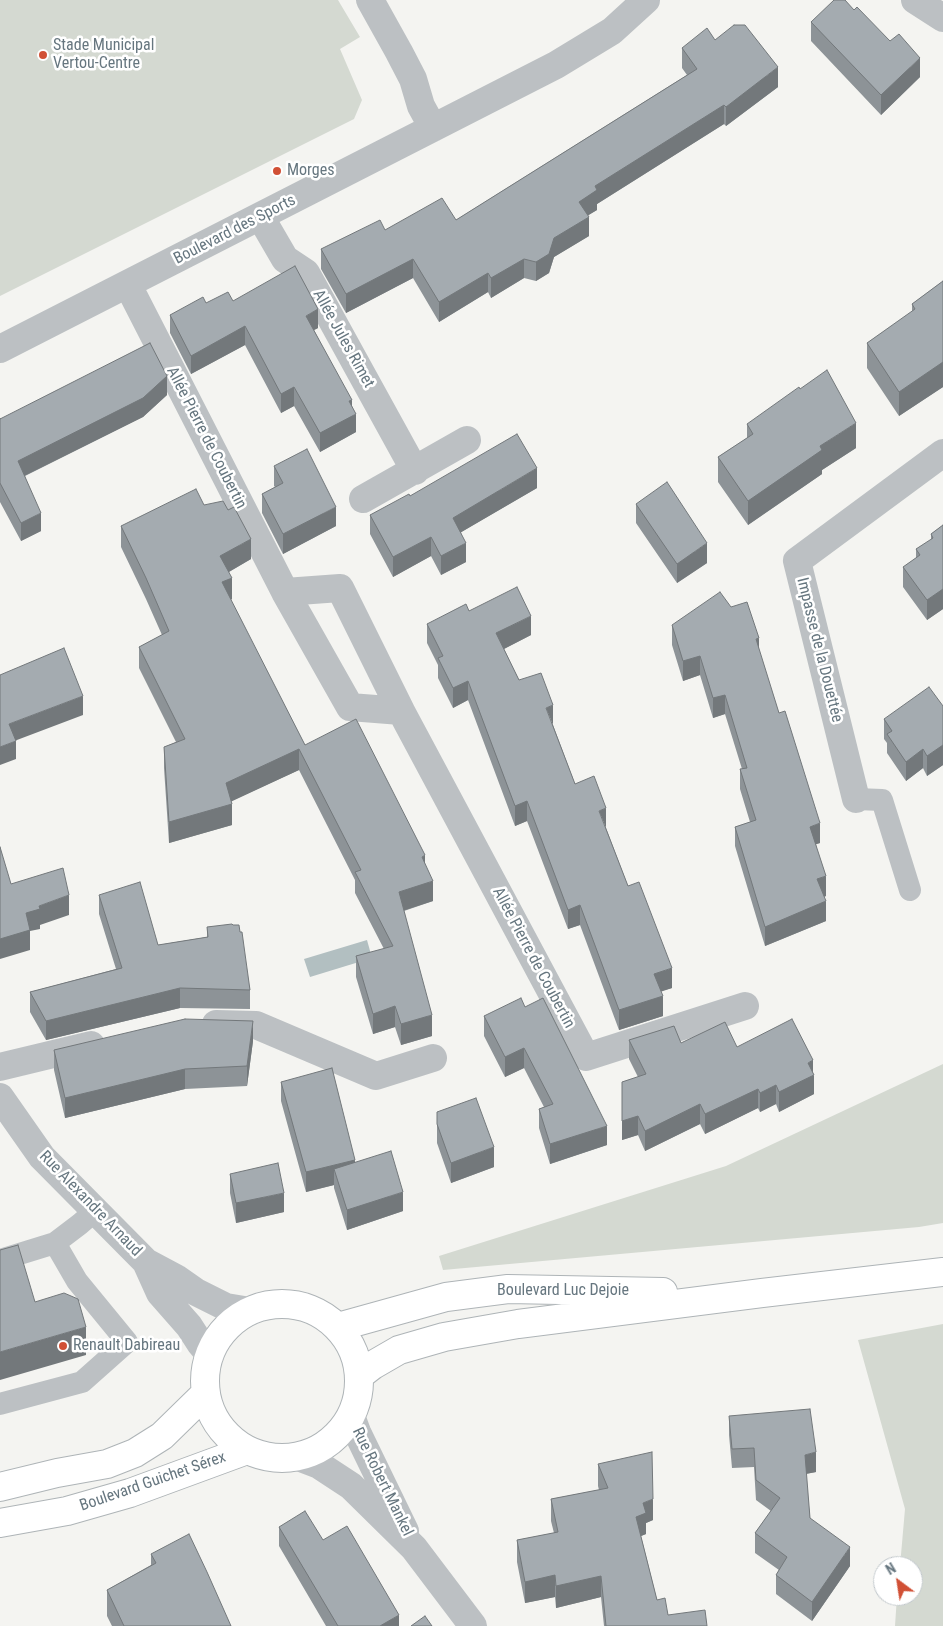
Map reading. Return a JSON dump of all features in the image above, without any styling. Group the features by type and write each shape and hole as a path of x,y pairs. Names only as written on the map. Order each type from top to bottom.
{"main road":[{"name":"Boulevard Luc Dejoie","path":"360,1375 399,1350 444,1337 518,1324 943,1272"},
{"name":"Boulevard Luc Dejoie","path":"338,1327 446,1297 508,1289 762,1293"},
{"path":"272,1304 292,1304 312,1309 338,1327 350,1343 357,1359 360,1375 356,1403 351,1416 341,1431 329,1442 314,1451 298,1457 280,1458 263,1456 247,1450 232,1440 219,1426 211,1410 206,1393 205,1379 210,1355 220,1335 235,1320 250,1311 272,1304"},
{"name":"Boulevard Guichet Sérex","path":"0,1487 57,1473 107,1464 135,1453 162,1436 206,1393"},
{"name":"Boulevard Guichet Sérex","path":"0,1523 67,1511 130,1493 247,1450"}],"street":[{"path":"370,0 413,79 421,106 434,128"},
{"name":"Boulevard des Sports","path":"0,349 556,65 612,31 646,0"},
{"path":"915,0 943,18"},
{"name":"Allée Jules Rimet","path":"260,216 285,259 306,274 416,471"},
{"name":"Allée Pierre de Coubertin","path":"128,285 285,592 350,707 401,711"},
{"path":"363,499 416,471 468,440"},
{"name":"Impasse de la Douettée","path":"856,799 797,561 943,453"},
{"name":"Allée Pierre de Coubertin","path":"285,592 340,588 401,711 586,1057 745,1006"},
{"path":"192,1023 256,1025 376,1076 433,1058"},
{"path":"0,1067 116,1039"},
{"name":"Rue Alexandre Arnaud","path":"0,1096 42,1157 146,1262 176,1278 196,1292 226,1307 250,1311"},
{"name":"Rue Alexandre Arnaud","path":"146,1262 160,1293 189,1326 210,1355"},
{"name":"Rue Robert Mankel","path":"351,1416 414,1548"},
{"name":"Rue Robert Mankel","path":"298,1457 319,1465 352,1486 414,1548 473,1626"}],"lane":[{"path":"856,799 882,800 910,890"},
{"path":"0,1260 55,1243 95,1210"},
{"path":"0,1404 82,1382 127,1342 77,1281 55,1243"}],"shaded area":[{"path":"0,0 338,0 360,37 340,49 362,100 354,119 0,296"},
{"path":"367,940 372,958 310,977 304,959"},
{"path":"943,1064 943,1223 919,1227 443,1270 439,1256 726,1166"},
{"path":"943,1324 943,1626 895,1626 896,1606 923,1606 923,1556 901,1556 905,1509 858,1340"}],"building":[{"path":"834,0 845,0 854,10 857,7 890,41 899,34 920,58 881,95 811,22"},
{"path":"734,25 745,25 778,67 726,107 724,105 595,186 597,190 579,202 589,217 554,238 549,254 536,262 524,259 491,278 488,273 439,302 413,259 346,294 321,249 380,220 385,230 442,198 456,220 697,69 682,48 707,28 715,40"},
{"path":"295,266 318,309 306,316 352,400 349,401 356,414 320,433 294,387 281,394 245,326 191,356 170,315 203,297 206,303 228,292 233,301"},
{"path":"943,281 943,362 899,392 867,343 915,309 912,304"},
{"path":"150,343 167,376 143,398 18,461 41,513 21,523 0,483 0,419"},
{"path":"827,370 856,423 820,446 822,450 748,501 718,457 753,434 747,424 799,387 800,389"},
{"path":"517,434 537,468 453,518 466,543 441,556 431,537 393,557 370,515 409,494 410,496"},
{"path":"307,449 336,507 283,534 262,494 283,483 274,466"},
{"path":"667,482 707,543 677,564 636,504"},
{"path":"196,489 204,505 223,501 228,510 234,507 251,539 220,556 232,578 222,582 305,745 356,719 425,855 422,857 433,881 399,892 432,1015 401,1024 395,1006 373,1014 356,956 393,946 355,872 361,870 299,749 226,783 232,804 169,822 164,747 185,739 139,647 169,631 121,526"},
{"path":"943,525 943,589 927,600 903,567 920,555 916,549 933,538 931,534"},
{"path":"517,587 531,616 496,633 519,680 541,673 553,705 546,708 575,784 594,776 606,808 599,811 628,886 639,882 672,968 654,974 663,996 619,1010 580,905 568,910 527,801 515,806 468,681 453,688 438,658 443,656 427,624 466,604 469,611"},
{"path":"720,592 731,607 747,602 759,638 756,639 779,713 785,711 820,823 810,827 826,876 817,879 826,901 765,927 735,827 756,820 740,769 747,768 725,695 713,698 700,656 683,661 672,625"},
{"path":"64,648 83,696 9,724 16,741 0,747 0,675"},
{"path":"929,687 943,706 943,745 927,756 923,749 906,762 887,734 892,731 884,719"},
{"path":"0,847 11,884 63,868 69,895 39,906 40,909 26,913 30,930 0,939"},
{"path":"140,882 158,945 208,937 207,927 239,925 240,932 242,932 250,990 180,988 46,1021 30,992 122,968 99,895"},
{"path":"521,998 525,1007 543,998 607,1126 550,1144 539,1109 553,1104 524,1048 505,1057 484,1016"},
{"path":"185,1019 253,1021 247,1066 185,1069 65,1098 54,1050"},
{"path":"792,1019 813,1060 808,1063 814,1075 779,1092 776,1085 760,1093 758,1089 705,1114 700,1104 645,1131 638,1116 622,1121 622,1082 646,1074 629,1040 674,1026 681,1043 725,1022 737,1047"},
{"path":"332,1068 355,1160 306,1172 281,1082"},
{"path":"476,1098 494,1147 451,1163 437,1124 437,1112"},
{"path":"391,1151 403,1192 347,1210 334,1169"},
{"path":"278,1163 284,1193 236,1203 230,1174"},
{"path":"18,1245 35,1302 64,1293 78,1299 86,1327 0,1352 0,1250"},
{"path":"810,1409 816,1452 805,1455 810,1518 850,1547 812,1602 776,1575 787,1557 755,1533 780,1498 756,1480 754,1448 732,1449 729,1416"},
{"path":"652,1452 653,1499 643,1503 646,1513 636,1517 657,1600 665,1598 668,1615 705,1610 707,1626 606,1626 601,1576 556,1586 555,1575 525,1582 517,1540 558,1532 551,1499 608,1488 598,1464"},
{"path":"305,1511 323,1540 347,1526 399,1615 380,1626 338,1626 279,1527"},
{"path":"189,1534 231,1626 124,1626 107,1590 156,1563 151,1554"},
{"path":"425,1616 432,1626 411,1626"}],"place":[{"name":"Stade Municipal Vertou-Centre","path":"43,55"},
{"name":"Morges","path":"277,171"},
{"name":"Renault Dabireau","path":"63,1346"}]}
